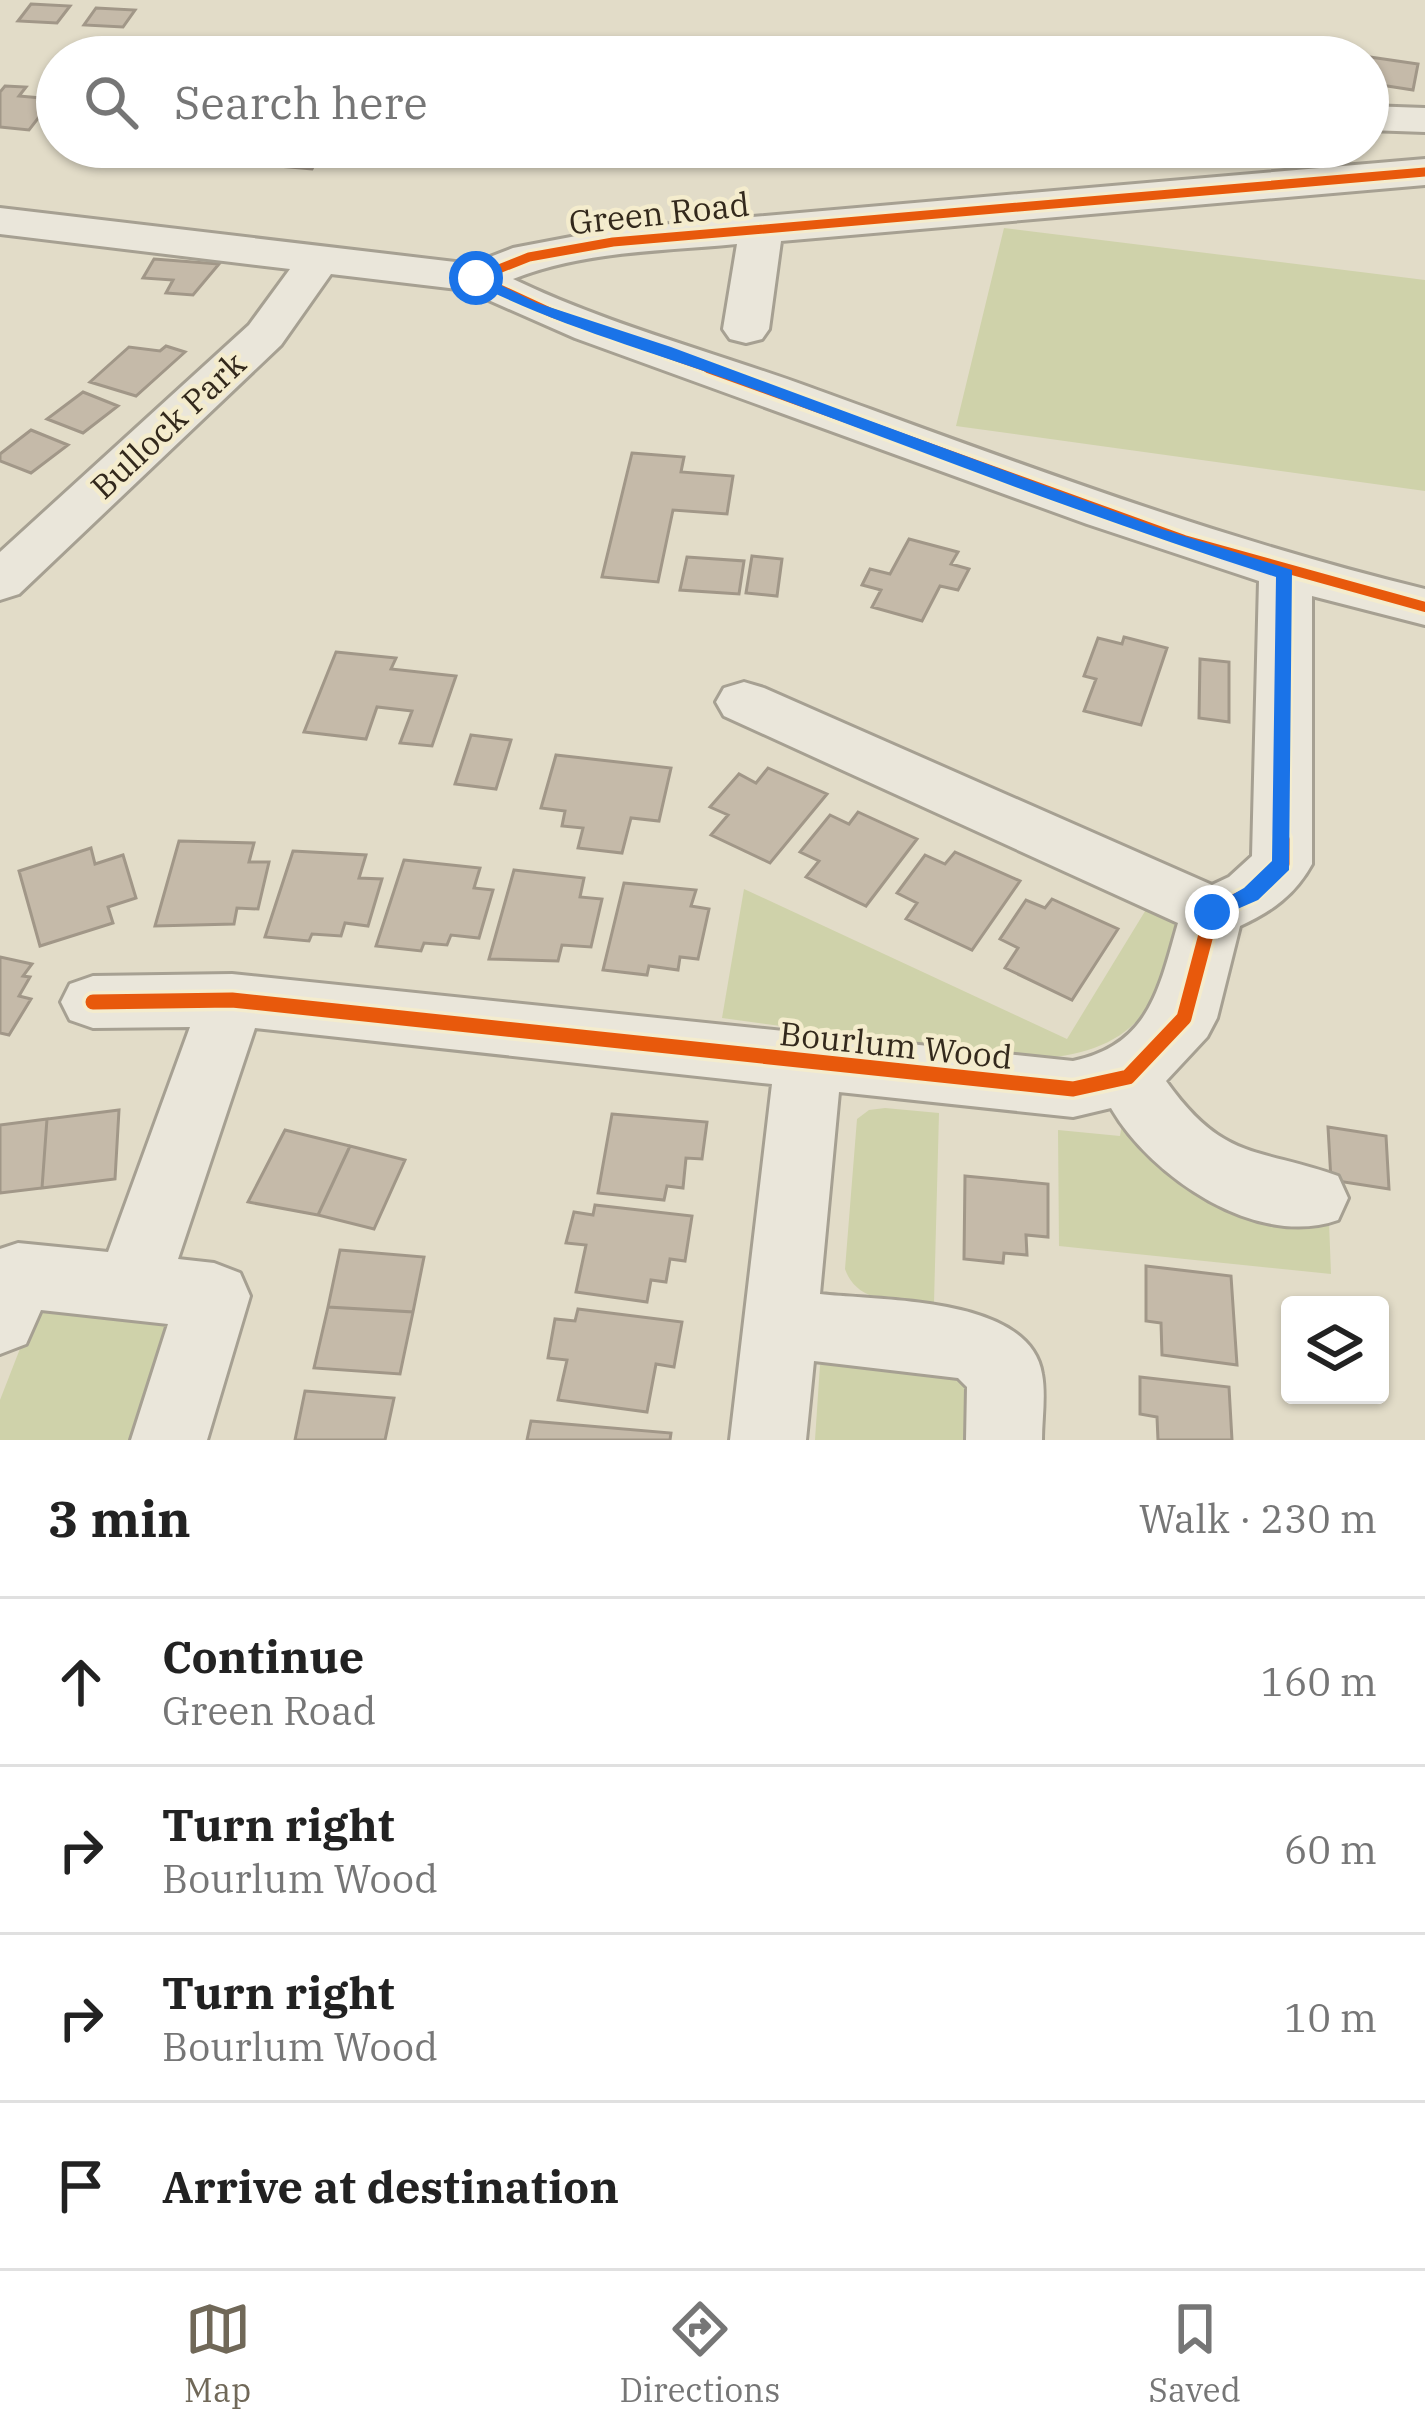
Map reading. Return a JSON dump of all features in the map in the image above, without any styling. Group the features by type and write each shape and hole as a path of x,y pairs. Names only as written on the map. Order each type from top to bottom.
{"street":[{"path":"1389,119 1425,120"},
{"name":"Green Road","path":"476,278 566,249 1425,172"},
{"path":"0,221 476,278 531,307 665,350 1155,533 1286,574 1425,608"},
{"path":"746,329 761,230"},
{"name":"Bullock Park","path":"0,581 265,334 321,257"},
{"path":"744,702 1212,912 1251,894 1282,864 1286,574"},
{"path":"1212,912 1184,1018 1128,1077 1145,1109 1170,1138 1219,1175 1260,1192 1312,1198"},
{"path":"132,1287 232,1000"},
{"name":"Bourlum Wood","path":"93,1002 232,1000 1072,1089 1128,1077"},
{"name":"Bourlum Wood","path":"768,1440 808,1064"},
{"path":"0,1320 18,1275 214,1296 169,1440"},
{"path":"779,1323 975,1346 1005,1372 1004,1440"}],"green space":[{"path":"1004,228 1425,280 1425,491 956,426"},
{"path":"744,889 1067,1039 1147,908 1175,923 1176,951 1163,984 1134,1024 1089,1050 1053,1057 1032,1060 722,1018"},
{"path":"869,1110 939,1113 934,1303 870,1295 851,1281 845,1269 857,1119"},
{"path":"1122,1123 1243,1214 1329,1222 1331,1274 1059,1246 1058,1130 1120,1136"},
{"path":"37,1305 176,1321 136,1440 0,1440 0,1400"},
{"path":"932,1358 983,1388 983,1440 815,1440 820,1365"}],"building":[{"path":"31,4 70,6 57,23 18,21"},
{"path":"96,8 135,10 123,27 84,25"},
{"path":"1389,60 1418,64 1413,90 1389,86"},
{"path":"5,86 26,87 19,96 36,98 36,121 29,130 0,127 0,92"},
{"path":"154,259 219,264 193,295 166,293 173,280 143,278"},
{"path":"166,346 185,352 136,396 90,382 129,347 160,351"},
{"path":"83,392 118,406 83,433 47,419"},
{"path":"31,430 68,445 31,473 0,461 0,454"},
{"path":"632,453 684,457 681,472 733,476 727,514 673,510 658,582 602,577"},
{"path":"909,539 958,552 951,564 969,569 958,590 940,586 922,621 872,607 881,590 862,585 870,569 890,574"},
{"path":"752,556 782,559 777,596 746,593"},
{"path":"687,557 744,561 739,594 680,590"},
{"path":"1124,637 1167,648 1141,725 1084,711 1096,679 1084,676 1098,638 1122,644"},
{"path":"336,652 396,658 391,669 456,676 432,746 400,743 412,711 377,707 366,739 304,732"},
{"path":"1200,659 1229,662 1229,722 1199,718"},
{"path":"471,735 511,740 496,789 455,784"},
{"path":"556,755 671,768 659,821 631,818 622,853 578,848 583,828 562,826 565,811 541,808"},
{"path":"768,768 827,794 770,863 711,835 728,815 710,807 739,774 756,783"},
{"path":"858,812 917,839 866,906 806,877 819,861 800,852 830,815 849,824"},
{"path":"179,841 254,843 249,862 269,862 258,909 237,908 234,924 155,926"},
{"path":"91,848 95,864 123,855 136,898 108,907 113,923 40,946 19,871"},
{"path":"293,851 366,855 359,878 382,879 368,926 345,923 341,936 312,934 309,941 265,937"},
{"path":"955,852 1020,881 972,950 906,919 917,903 897,893 925,855 945,864"},
{"path":"404,860 480,868 474,888 493,890 479,938 451,935 447,945 424,943 421,951 376,946"},
{"path":"514,870 584,878 580,897 602,899 591,947 562,945 558,961 489,959"},
{"path":"624,883 696,890 691,906 709,909 698,959 680,957 678,970 649,966 647,975 603,970"},
{"path":"1052,899 1118,929 1072,1000 1005,968 1018,948 1000,939 1026,900 1045,908"},
{"path":"0,957 32,964 23,976 30,977 19,996 31,999 9,1035 0,1033"},
{"path":"119,1110 115,1179 42,1188 47,1119"},
{"path":"612,1114 707,1122 702,1159 686,1158 683,1188 667,1186 664,1200 598,1193"},
{"path":"47,1119 42,1188 0,1193 0,1125"},
{"path":"1328,1127 1386,1136 1389,1189 1331,1180"},
{"path":"285,1130 350,1146 318,1215 248,1202"},
{"path":"350,1146 405,1160 374,1229 318,1215"},
{"path":"965,1176 1048,1184 1048,1237 1026,1235 1027,1255 1004,1253 1003,1263 964,1259"},
{"path":"595,1205 692,1216 685,1261 670,1259 666,1282 651,1280 647,1302 576,1292 586,1245 566,1243 574,1212 593,1215"},
{"path":"340,1250 424,1257 413,1312 328,1307"},
{"path":"1146,1266 1231,1276 1237,1365 1162,1355 1161,1323 1146,1321"},
{"path":"328,1307 413,1312 400,1374 314,1368"},
{"path":"578,1309 682,1322 674,1367 656,1364 647,1412 558,1400 567,1360 548,1358 555,1319 575,1321"},
{"path":"1140,1377 1229,1387 1232,1440 1158,1440 1157,1417 1140,1414"},
{"path":"305,1391 394,1398 385,1440 295,1440"},
{"path":"531,1421 671,1433 670,1440 527,1440"}],"cycle path":[{"path":"476,278 529,257 613,242 1425,172"},
{"path":"476,278 592,328 1105,513 1264,564 1425,607"},
{"path":"93,1002 232,1000 1073,1089 1128,1077 1184,1018 1212,912 1251,894 1282,864 1286,574"}],"route":[{"path":"476,278 531,307 665,350 1155,533 1286,574 1282,864 1251,894 1212,912"}]}
